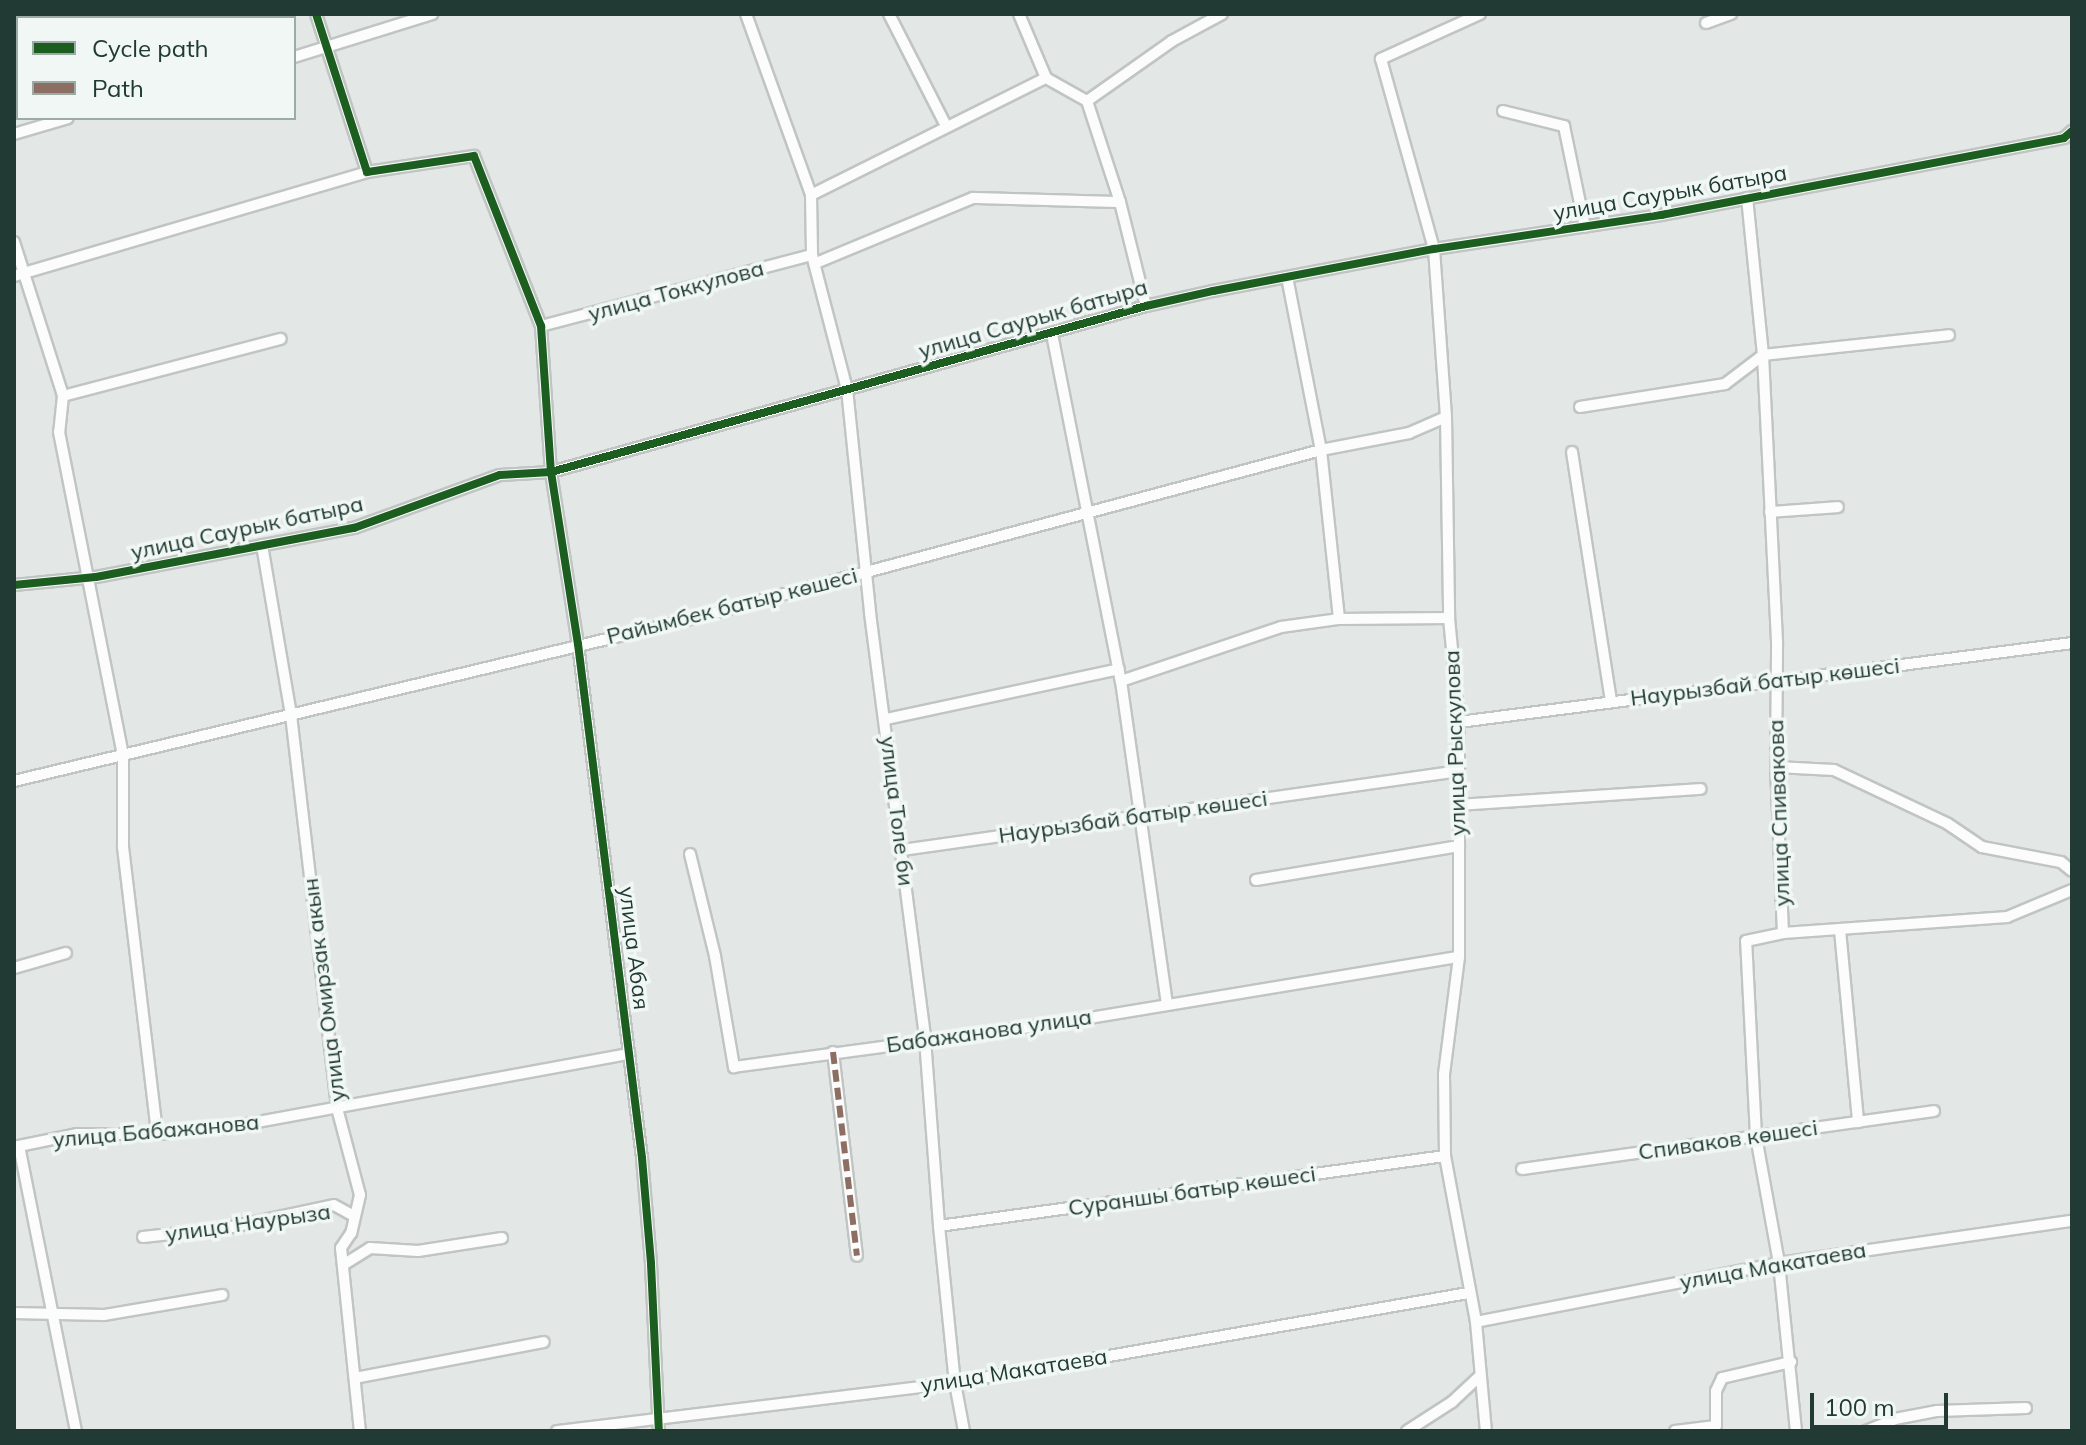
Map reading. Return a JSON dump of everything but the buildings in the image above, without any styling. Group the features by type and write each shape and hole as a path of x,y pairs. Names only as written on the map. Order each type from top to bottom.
{"street":[{"path":"19,275 367,172 316,14"},
{"path":"296,56 432,14"},
{"name":"улица Толе би","path":"746,14 811,195 814,259 847,389 925,1039 939,1226 955,1383 964,1431"},
{"path":"889,14 946,126"},
{"path":"1019,14 1046,78 1087,101 1120,202 1146,306"},
{"path":"1087,101 1172,41 1222,14"},
{"name":"улица Рыскулова","path":"1480,14 1381,59 1434,249 1446,417 1449,618 1459,722 1459,957 1444,1074 1445,1156 1468,1293 1476,1322 1486,1431"},
{"path":"1706,23 1731,14"},
{"path":"811,195 1046,78"},
{"path":"1503,111 1564,126 1585,227"},
{"path":"14,134 61,120"},
{"name":"улица Саурык батыра","path":"14,585 89,578 354,528 500,475 551,472 1146,306 1434,249 1585,227 1747,198 2064,138 2072,131"},
{"name":"улица Абая","path":"367,172 474,156 541,326 551,472 578,644 629,1054 651,1264 659,1431"},
{"name":"улица Токкулова","path":"541,326 814,259 973,198 1120,202"},
{"name":"улица Спивакова","path":"1747,198 1763,355 1783,933 1746,941 1756,1136 1779,1263 1796,1431"},
{"path":"14,242 19,275 63,396 59,432 123,756 123,847 147,1029 157,1134"},
{"path":"1287,277 1321,450 1339,619"},
{"path":"1052,334 1119,669 1167,1005"},
{"path":"1580,407 1725,384 1763,355 1949,335"},
{"path":"63,396 281,339"},
{"name":"Райымбек батыр көшесі","path":"14,781 867,573 1321,450 1409,433 1446,417"},
{"path":"1572,452 1611,702"},
{"path":"1770,512 1838,507"},
{"name":"улица Омирзак акын","path":"262,545 291,715 337,1108 360,1195 352,1215 351,1233 341,1248 360,1431"},
{"path":"1121,681 1281,627 1339,619 1449,618"},
{"name":"Наурызбай батыр көшесі","path":"1459,722 2072,643"},
{"path":"886,719 1119,669"},
{"path":"1776,767 1834,770 1948,824 1982,847 2061,862 2072,871"},
{"name":"Наурызбай батыр көшесі","path":"902,850 1459,771"},
{"path":"1459,805 1700,789"},
{"path":"1256,880 1459,846"},
{"name":"Бабажанова улица","path":"690,854 715,956 734,1067 1053,1024 1459,957"},
{"path":"1783,933 2007,917 2072,890"},
{"path":"1840,930 1858,1122"},
{"path":"14,968 66,953"},
{"path":"833,1052 857,1256"},
{"name":"улица Бабажанова","path":"16,1146 77,1134 157,1134 225,1128 629,1054"},
{"name":"Спиваков көшесі","path":"1522,1169 1934,1111"},
{"path":"16,1146 76,1431"},
{"name":"Сураншы батыр көшесі","path":"939,1226 1445,1156"},
{"name":"улица Наурыза","path":"143,1237 227,1228 334,1205 352,1215"},
{"name":"улица Макатаева","path":"1476,1322 1779,1263 2072,1221"},
{"path":"343,1265 370,1248 418,1251 502,1238"},
{"name":"улица Макатаева","path":"557,1431 955,1383 1468,1293"},
{"path":"14,1313 104,1315 222,1295"},
{"path":"355,1378 544,1342"},
{"path":"1675,1431 1716,1426 1716,1391 1722,1378 1791,1362"},
{"path":"1407,1431 1452,1402 1480,1376"},
{"path":"1866,1431 1895,1419 1937,1411 2026,1408"}],"marked path":[{"path":"833,1052 857,1256"}],"cycle path":[{"path":"316,14 367,172 474,156 541,326 551,472 578,644 642,1158 659,1431"},
{"path":"14,585 96,577 354,528 500,475 551,472 1146,306 1213,291 1434,249 1661,215 2064,138 2072,131"}]}
